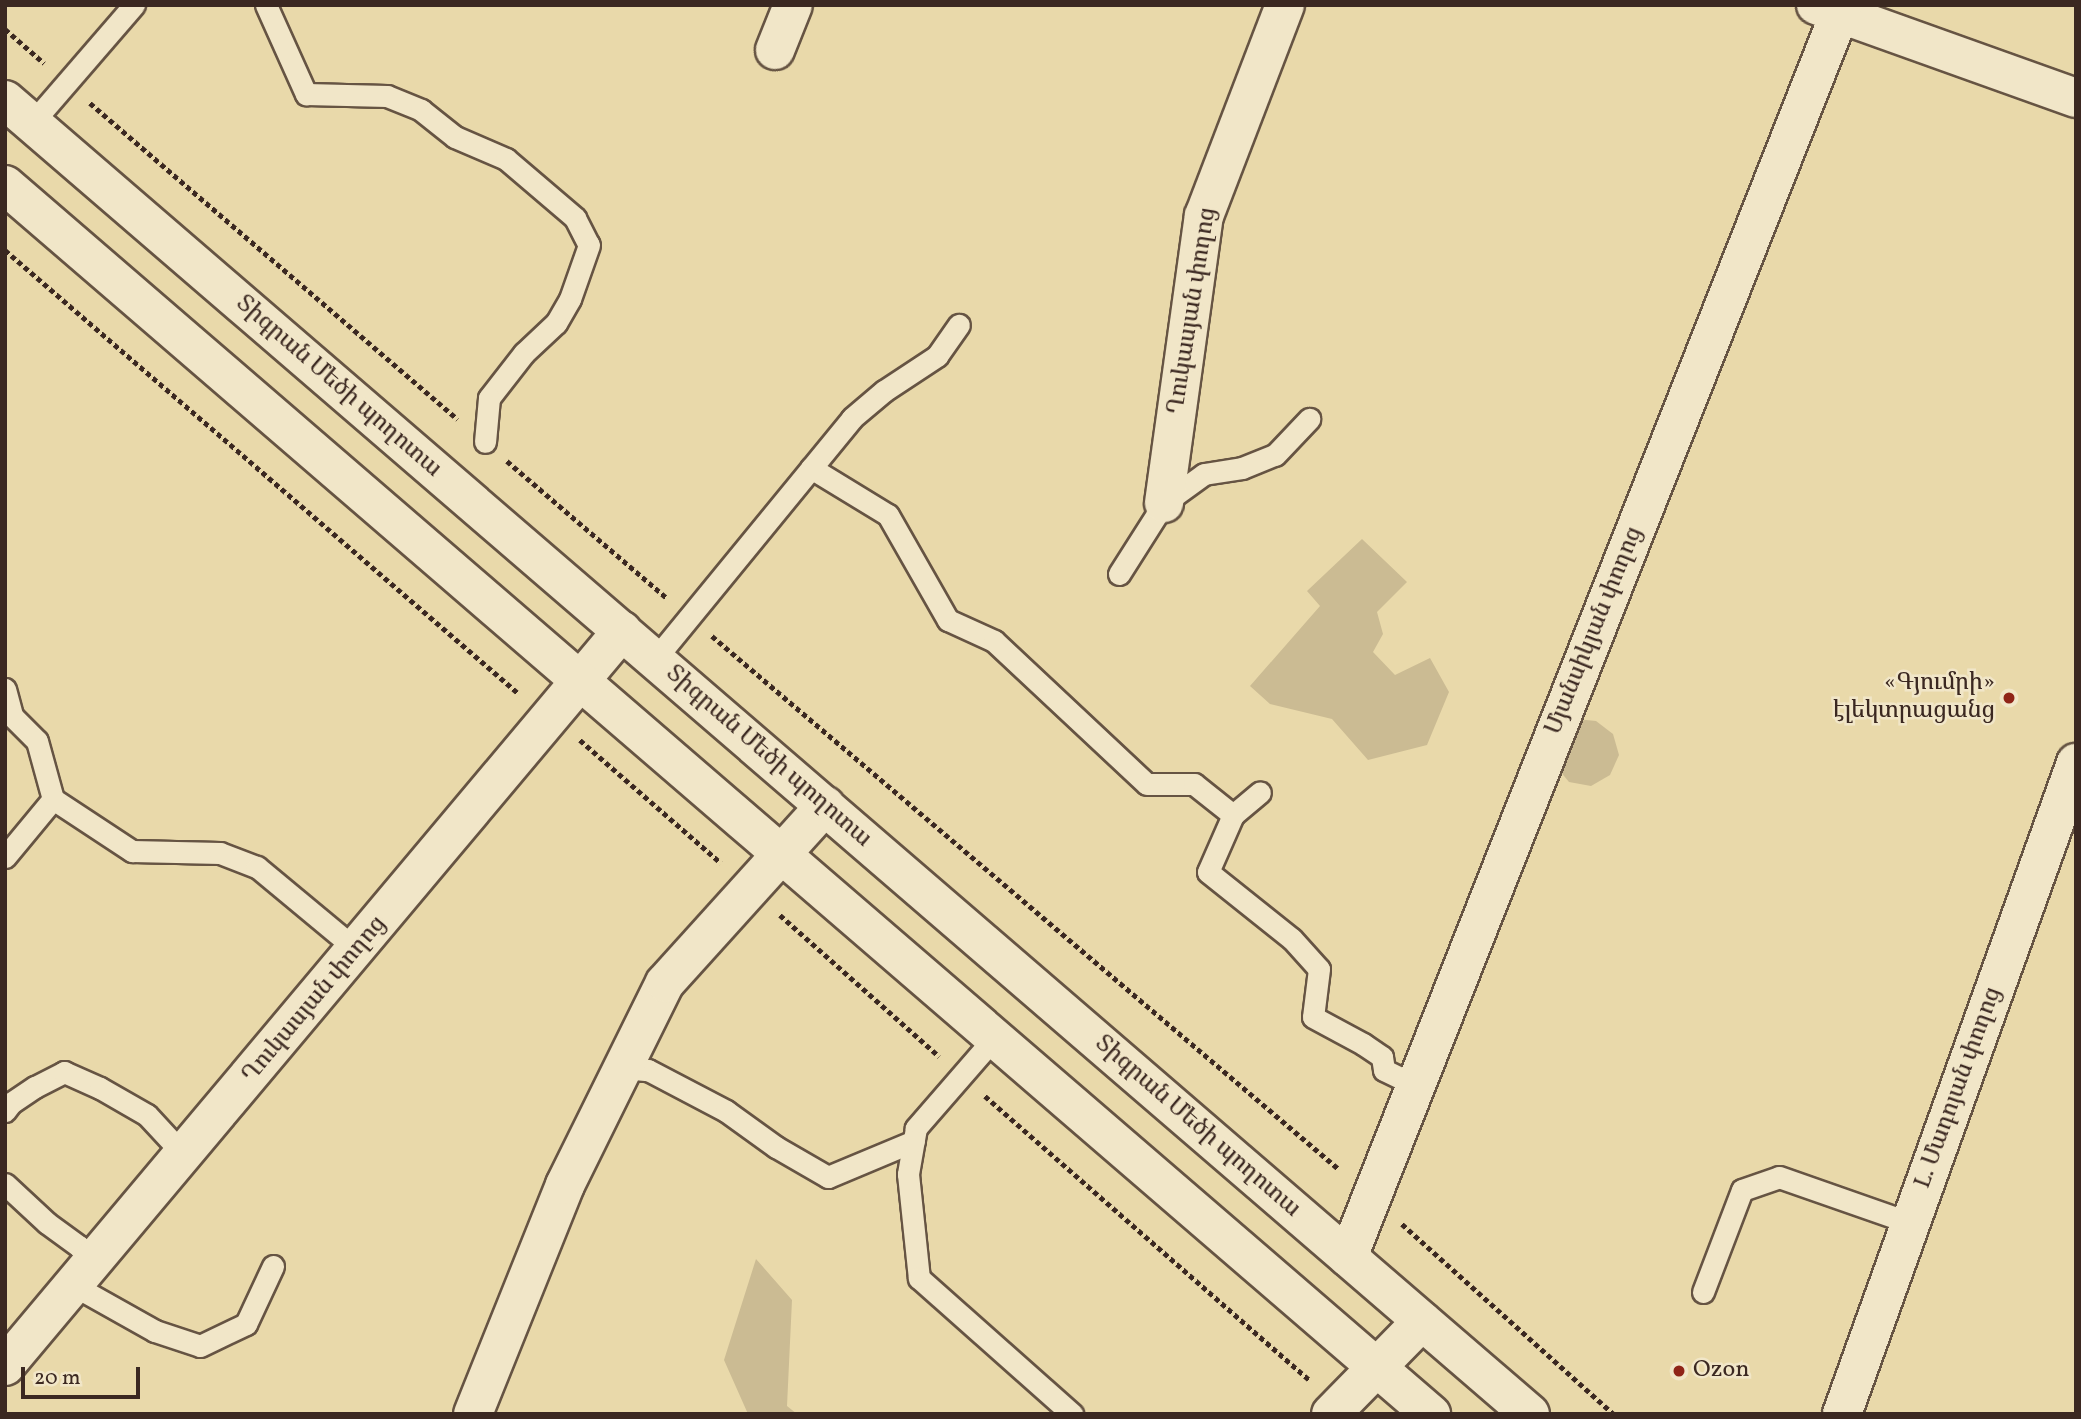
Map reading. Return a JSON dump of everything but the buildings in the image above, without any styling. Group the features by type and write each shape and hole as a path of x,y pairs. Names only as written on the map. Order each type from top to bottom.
{"street":[{"path":"775,50 793,5"},
{"name":"Ղուկասյան փողոց","path":"1164,503 1204,216 1285,5"},
{"path":"1833,8 2076,98"},
{"name":"Մյանսիկյան փողոց","path":"1348,1257 1833,8"},
{"name":"Տիգրան Մեծի պողոտա","path":"19,112 1530,1414"},
{"path":"5,185 1431,1414"},
{"name":"Ղուկասյան փողոց","path":"5,1366 357,950 621,631"},
{"name":"L. Մադոյան փողոց","path":"1842,1414 2076,762"},
{"path":"473,1414 565,1185 665,983 825,806"},
{"path":"1335,1410 1422,1321"}],"lane":[{"path":"19,112 67,83 134,5"},
{"path":"266,5 306,94 387,96 421,110 455,137 506,159 575,218 589,245 570,299 556,323 524,353 489,398 485,442"},
{"path":"654,659 852,418 884,391 937,356 959,325"},
{"path":"1119,574 1164,503 1204,474 1242,468 1275,455 1308,419"},
{"path":"811,468 888,515 948,620 994,641 1147,784 1194,784 1233,815"},
{"path":"5,689 12,716 37,741 53,799 132,851 220,853 257,867 357,950"},
{"path":"1260,792 1233,815 1208,872 1292,939 1319,968 1313,1017 1363,1044 1382,1057 1384,1070 1415,1086"},
{"path":"5,857 53,799"},
{"path":"995,1037 916,1128 908,1174 919,1278 1072,1414"},
{"path":"623,1068 648,1070 726,1111 776,1147 828,1177 914,1140"},
{"path":"5,1111 34,1087 64,1072 100,1088 147,1115 184,1155"},
{"path":"1703,1292 1742,1190 1779,1177 1910,1223"},
{"path":"5,1184 79,1246 82,1275 155,1331 200,1346 246,1324 273,1266"}],"path":[{"path":"5,29 689,617 1371,1197 1614,1414"},
{"path":"5,250 512,689 552,715 961,1075 1335,1410"}],"shaded area":[{"path":"1362,539 1407,582 1377,612 1383,634 1373,652 1395,675 1430,658 1449,692 1427,745 1368,760 1332,719 1270,704 1250,686 1320,606 1307,591"},
{"path":"1575,721 1596,721 1613,734 1619,755 1610,775 1591,786 1569,782 1555,765"},
{"path":"756,1259 792,1300 787,1406 797,1414 748,1414 724,1360"}],"place":[{"name":"«Գյումրի» էլեկտրացանց","path":"2009,698"},
{"name":"Ozon","path":"1679,1371"}]}
